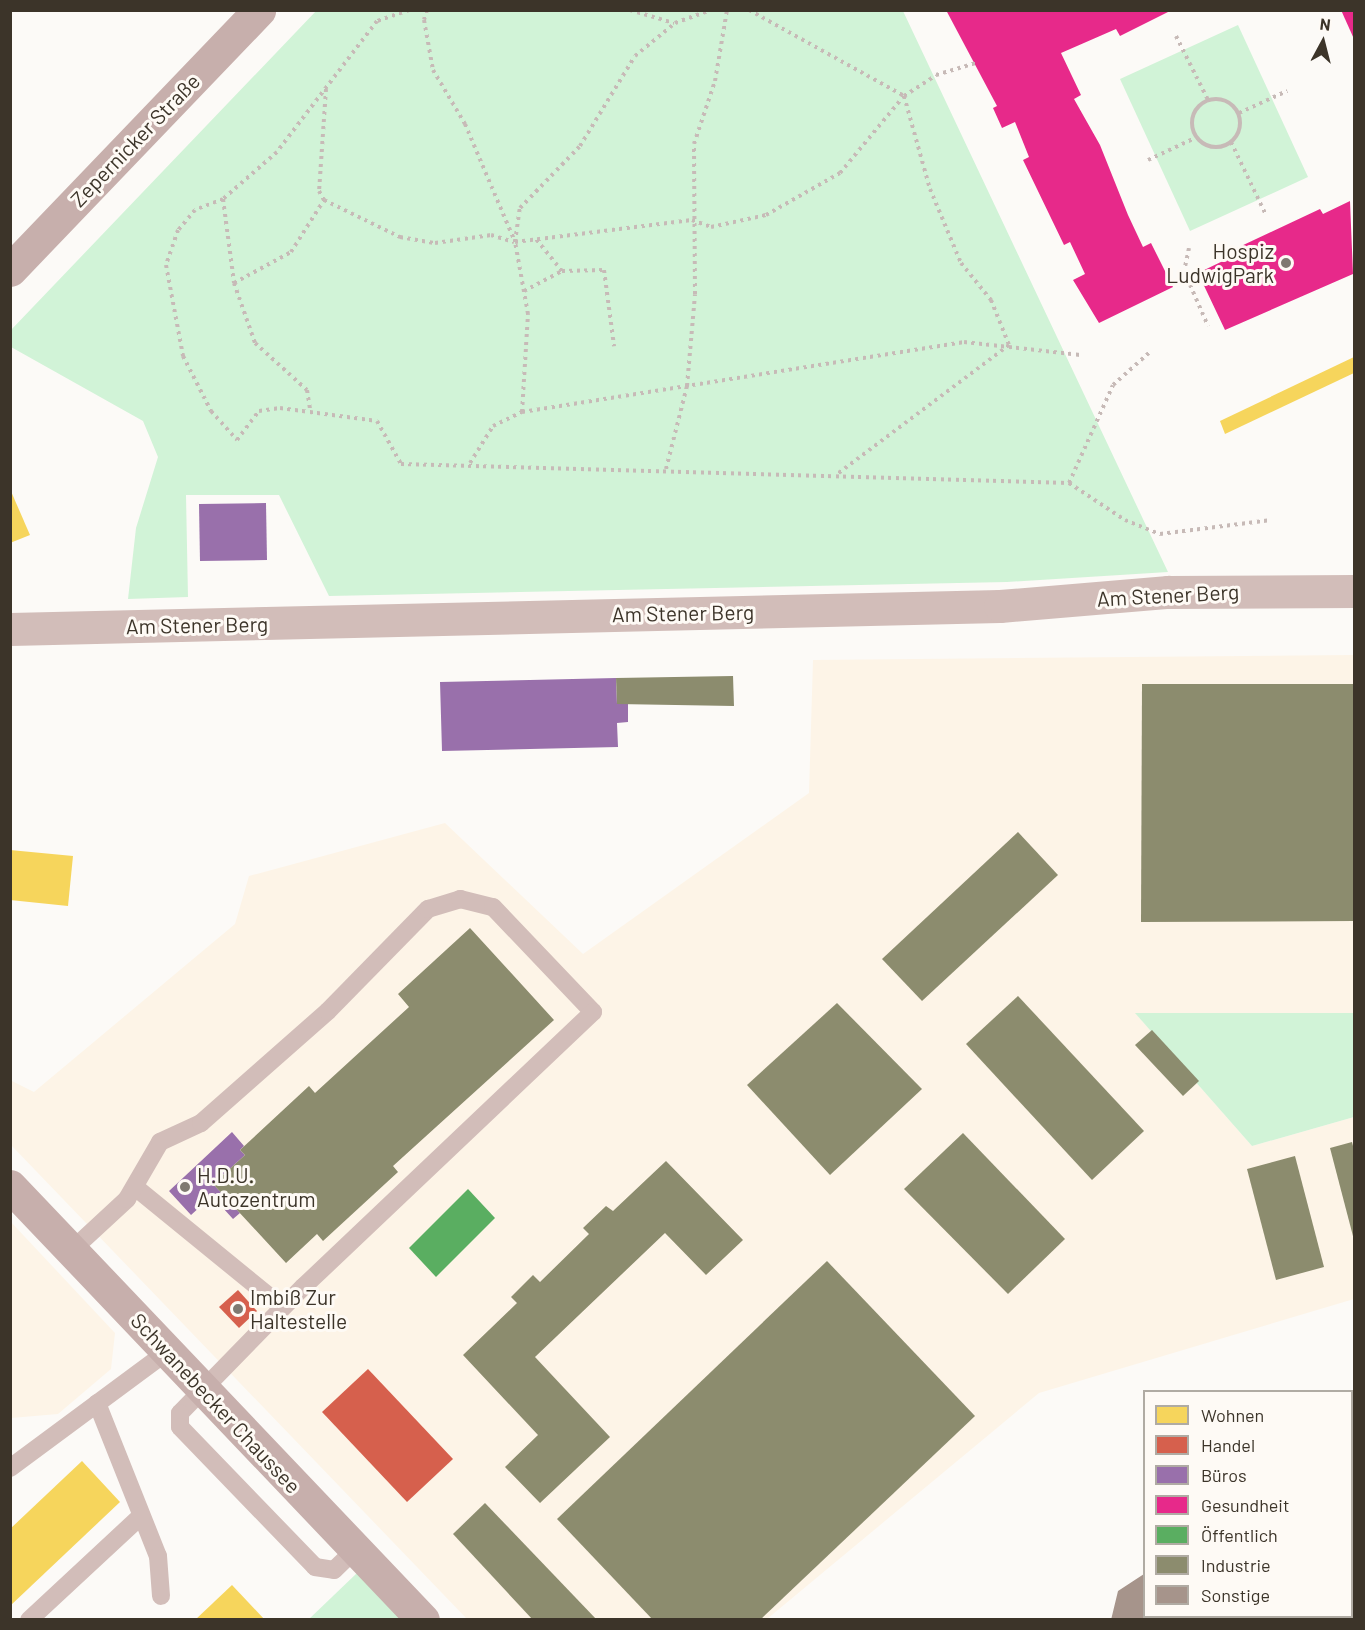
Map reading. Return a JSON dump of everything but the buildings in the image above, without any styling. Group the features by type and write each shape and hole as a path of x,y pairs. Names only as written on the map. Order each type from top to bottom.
{"main road":[{"name":"Zepernicker Straße","path":"10,270 259,10"},
{"name":"Schwanebecker Chaussee","path":"10,1186 423,1620"}],"street":[{"name":"Am Stener Berg","path":"10,629 999,606 1168,592 1354,591"}],"lane":[{"path":"72,1250 135,1186 160,1142 201,1123 328,1011 428,909 460,898 493,907 593,1012 282,1308 180,1413 180,1427 315,1567 334,1570 355,1550"},
{"path":"135,1186 282,1308"},
{"path":"10,1468 168,1351"},
{"path":"97,1403 158,1556 161,1596"},
{"path":"28,1620 141,1516"}],"path":[{"path":"409,10 377,21 277,152 223,199 195,210 178,230 166,265 183,356 211,411 237,440 259,411 310,410 377,421 401,464 470,463 1069,483 1125,520 1160,534 1271,520"},
{"path":"427,10 424,20 433,70 465,124 515,242 528,314 522,412"},
{"path":"630,10 675,23"},
{"path":"515,242 520,208 580,146 635,56 675,23 711,10"},
{"path":"666,469 687,386 695,294 692,220 694,144 715,81 726,10"},
{"path":"749,10 903,96 930,189 961,263 991,300 1008,345"},
{"path":"1176,36 1208,100"},
{"path":"326,88 319,191 324,200 400,237 435,243 491,235 515,242 692,220 711,227 766,215 806,197 840,173 903,96 936,75 976,63"},
{"path":"1239,113 1287,91"},
{"path":"1208,100 1229,102 1239,113 1239,132 1231,142 1209,146 1197,137 1193,116 1208,100"},
{"path":"1148,160 1197,137"},
{"path":"1231,142 1265,213"},
{"path":"223,199 234,283 255,343 307,390 310,410"},
{"path":"234,283 291,252 324,200"},
{"path":"536,239 562,271"},
{"path":"1189,248 1184,271 1208,326"},
{"path":"524,291 562,271 604,270 614,346"},
{"path":"470,463 493,426 522,412 687,386 887,350 964,342 1008,345 1080,355"},
{"path":"837,474 1008,345"},
{"path":"1069,483 1113,385 1152,351"}],"shaded area":[{"path":"1354,655 1354,1013 1136,1014 1252,1146 1354,1117 1354,1299 1039,1393 767,1619 467,1619 11,1145 10,1080 34,1092 235,924 249,876 445,823 583,954 809,793 813,660"},
{"path":"10,1221 115,1333 111,1369 58,1414 11,1418"}],"green space":[{"path":"317,10 903,11 1168,572 1007,582 329,596 279,495 186,495 188,597 128,599 136,528 158,457 143,421 11,347 11,330"},
{"path":"1238,25 1308,177 1190,231 1120,79"},
{"path":"1135,1013 1354,1013 1354,1117 1252,1146"},
{"path":"357,1573 402,1620 308,1620"}],"place":[{"name":"Hospiz LudwigPark","path":"1286,263"},
{"name":"H.D.U. Autozentrum","path":"185,1187"},
{"name":"Imbiß Zur Haltestelle","path":"238,1309"}]}
